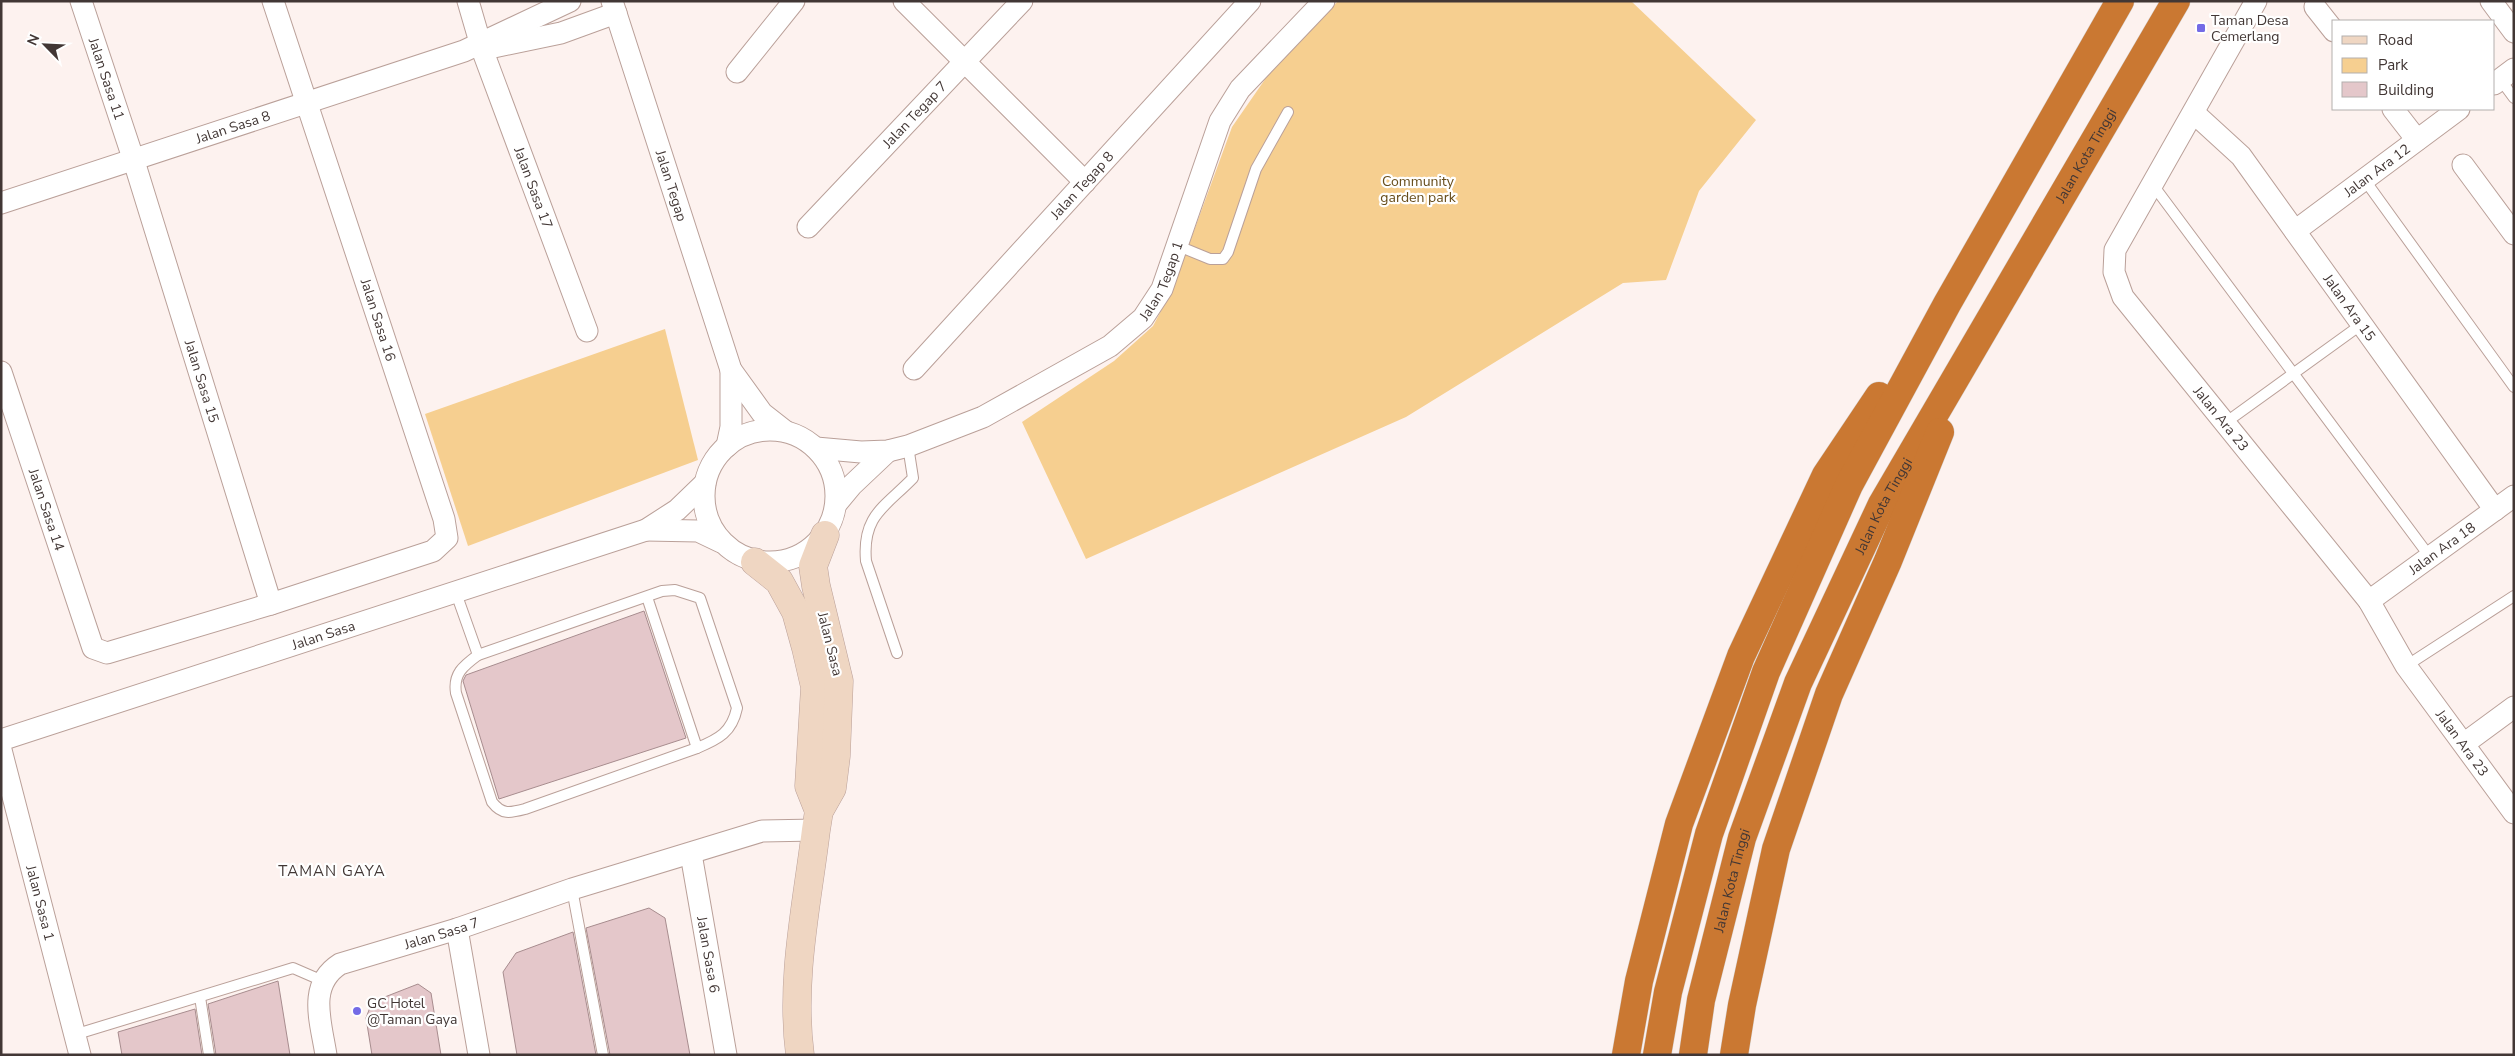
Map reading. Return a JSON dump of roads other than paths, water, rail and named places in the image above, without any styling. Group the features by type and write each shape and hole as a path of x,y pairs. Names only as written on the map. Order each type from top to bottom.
{"highway":[{"path":"1657,1055 1668,992 1709,834 1766,672 1849,485 1948,304 2120,1"},
{"name":"Jalan Kota Tinggi","path":"1693,1055 1701,1000 1742,838 1798,683 1882,504 1978,336 2176,1"},
{"path":"1626,1055 1639,981 1679,824 1741,656 1826,475 1887,385 1948,304"},
{"path":"1734,1055 1742,1005 1776,848 1829,694 1888,560 1978,336"}],"street":[{"name":"Jalan Sasa 11","path":"81,1 133,158"},
{"name":"Jalan Sasa 16","path":"272,604 433,551 447,538 444,519 305,103 273,1"},
{"name":"Jalan Sasa 17","path":"468,1 475,48 587,331"},
{"name":"Jalan Sasa 8","path":"475,48 570,1"},
{"path":"737,72 794,1"},
{"path":"904,1 1085,182"},
{"name":"Jalan Tegap 7","path":"808,227 1022,1"},
{"name":"Jalan Tegap 8","path":"914,369 1250,1"},
{"name":"Jalan Tegap 1","path":"816,448 861,452 898,449 983,416 1110,346 1143,318 1162,289 1220,121 1240,90 1324,1"},
{"name":"Jalan Ara 23","path":"2256,1 2115,250 2114,272 2123,297 2369,601 2406,666 2465,743 2514,813"},
{"path":"2491,1 2514,32"},
{"name":"Jalan Sasa 8","path":"1,203 133,158 475,48 561,33 614,7"},
{"name":"Jalan Tegap","path":"614,7 731,370 731,427 727,446"},
{"path":"2316,7 2332,28"},
{"path":"2394,110 2417,140"},
{"name":"Jalan Ara 12","path":"2295,231 2458,110"},
{"name":"Jalan Ara 15","path":"2194,112 2241,156 2495,510"},
{"name":"Jalan Sasa 15","path":"133,158 272,604"},
{"path":"2463,165 2514,234"},
{"name":"Jalan Tegap","path":"731,370 762,413 785,431"},
{"name":"Jalan Sasa 14","path":"1,372 93,648 107,653 272,604"},
{"path":"770,429 785,431 802,437 816,448 828,464 836,483 836,503 833,520 824,535 806,553 781,562 755,562 736,554 721,542 710,524 704,504 705,483 713,463 727,446 740,437 755,432 770,429"},
{"name":"Jalan Tegap 1","path":"836,503 852,485 898,449"},
{"name":"Jalan Sasa","path":"1,740 646,530 677,510 705,483"},
{"name":"Jalan Ara 18","path":"2369,601 2514,496"},
{"name":"Jalan Sasa","path":"646,530 698,531 721,542"},
{"name":"Jalan Sasa","path":"800,1055 797,1030 797,987 817,820 832,788 836,756 839,681 813,566 824,535"},
{"name":"Jalan Sasa","path":"755,562 779,581 796,612 806,648 814,687 809,786 817,820"},
{"path":"2465,743 2514,707"},
{"name":"Jalan Sasa 1","path":"1,750 77,1034 80,1055"},
{"name":"Jalan Sasa 7","path":"322,981 328,972 340,964 457,929 572,890 762,832 817,820"},
{"name":"Jalan Sasa 6","path":"691,854 726,1055"},
{"path":"457,929 479,1055"},
{"path":"322,981 319,992 319,1006 326,1055"}],"lane":[{"path":"2503,77 2514,98"},
{"path":"1176,245 1210,259 1223,259 1228,252 1256,169 1288,112"},
{"path":"2364,179 2514,387"},
{"path":"2153,185 2295,373 2430,557"},
{"path":"2225,423 2362,324"},
{"path":"897,653 866,561 864,546 868,528 881,507 913,478 898,449"},
{"path":"675,590 700,598 737,708 734,721 728,730 717,740 698,748 512,813 503,812 492,802 456,693 454,683 457,674 463,666 478,655 647,597 662,591 675,590"},
{"path":"456,593 478,655"},
{"path":"2406,666 2514,596"},
{"path":"647,597 698,748"},
{"path":"572,890 603,1055"},
{"path":"77,1034 293,968 322,981"},
{"path":"200,997 209,1055"}],"place":[{"name":"Taman Desa Cemerlang","path":"2201,28"},
{"name":"GC Hotel @Taman Gaya","path":"357,1011"}],"district":[{"name":"TAMAN GAYA","path":"332,871"}],"park label":[{"name":"Community garden park","path":"1418,190"}]}
